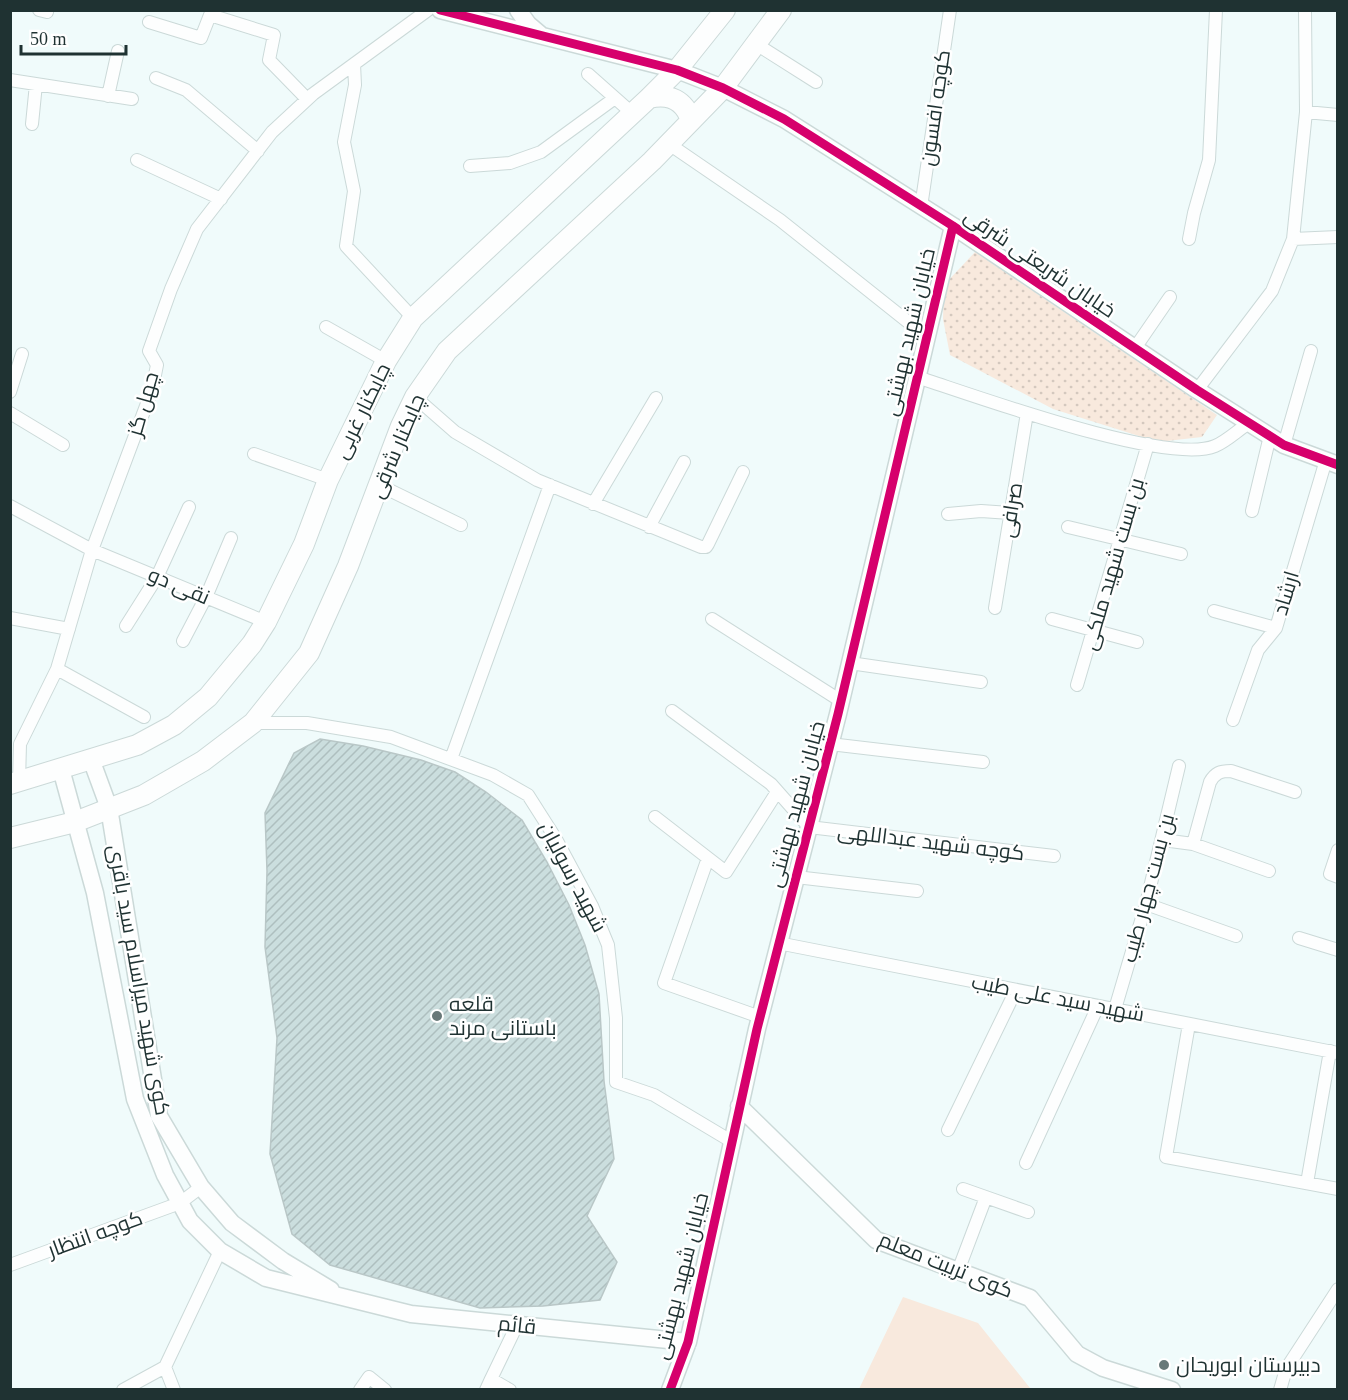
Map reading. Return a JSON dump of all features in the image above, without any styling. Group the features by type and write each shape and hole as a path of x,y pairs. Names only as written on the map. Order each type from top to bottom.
{"main road":[{"name":"چایکنار غربی","path":"15,783 137,745 174,725 208,697 252,644 266,622 304,544 328,480 386,361 413,318 649,98 677,70 725,10"},
{"name":"چایکنار شرقی","path":"10,838 75,822 144,795 203,761 254,723 309,653 348,566 401,426 415,397 447,351 669,144 723,88 781,10"},
{"path":"649,98 664,96 673,98 688,111 691,121"}],"street":[{"name":"چهل گز","path":"15,783 15,743 57,669 92,550 152,390 157,365 149,351 171,289 197,229 272,132 308,99 428,10"},
{"path":"440,10 677,70"},
{"path":"518,10 528,24 544,37"},
{"name":"كوچه افسون","path":"921,207 950,10"},
{"path":"1189,239 1209,159 1216,10"},
{"path":"1197,390 1272,291 1293,240 1306,112 1305,10"},
{"path":"148,22 201,38 210,15 274,35 268,60 308,99"},
{"path":"756,44 816,82"},
{"path":"108,96 118,51"},
{"path":"354,64 355,85 344,142 354,191 346,246 413,318"},
{"name":"خیابان شریعتی شرقی","path":"677,70 723,88 783,119 953,226 1269,436 1284,445 1332,463"},
{"path":"588,74 632,113"},
{"path":"156,78 186,90 258,151"},
{"path":"10,80 132,99"},
{"path":"32,124 36,84"},
{"path":"470,166 510,163 541,152 615,98"},
{"path":"1306,112 1338,115"},
{"path":"669,144 780,220 927,337"},
{"path":"136,160 221,199"},
{"name":"خیابان شهید بهشتی","path":"670,1389 688,1342 760,1017 841,701 953,226"},
{"path":"1293,240 1338,237"},
{"path":"1135,348 1170,297"},
{"path":"326,327 386,361"},
{"path":"1284,445 1311,351"},
{"path":"10,392 22,354"},
{"path":"917,377 1027,413 1111,437 1183,450 1214,447 1249,423"},
{"path":"415,397 455,432 537,480 649,527 706,547 743,472"},
{"path":"593,504 656,398"},
{"path":"10,412 63,445"},
{"name":"صرافی","path":"995,608 1027,413"},
{"path":"1252,511 1269,436"},
{"name":"بن بست شهید ملکی","path":"1077,685 1148,444"},
{"path":"254,454 328,480"},
{"path":"649,527 684,462"},
{"name":"ارشاد","path":"1233,720 1258,650 1276,628 1332,463"},
{"path":"379,484 461,525"},
{"path":"452,759 550,485"},
{"name":"نقی دو","path":"10,506 92,550 266,622"},
{"path":"126,626 157,577 189,507"},
{"path":"948,514 981,511 1010,513"},
{"path":"1068,527 1181,554"},
{"path":"183,641 206,597 231,538"},
{"path":"1214,611 1276,628"},
{"path":"10,618 69,629"},
{"path":"712,619 841,701"},
{"path":"1052,619 1137,642"},
{"path":"850,663 981,682"},
{"path":"57,669 144,717"},
{"path":"672,711 771,784 808,827"},
{"name":"شهید رسولیان","path":"254,723 307,723 391,737 493,775 528,795 556,839 592,906 608,945 616,1018 616,1082 654,1095 731,1141"},
{"path":"830,744 983,762"},
{"name":"کوی شهید میراسلام سید باقری","path":"91,759 109,808 159,1116 201,1187 232,1223 283,1261 347,1299"},
{"name":"بن بست چهار طیب","path":"1115,1009 1163,840 1179,766"},
{"name":"کوی شهید میراسلام سید باقری","path":"61,769 95,893 135,1099 165,1175 180,1203 190,1221 220,1251 266,1278 347,1299"},
{"path":"1193,844 1210,782 1213,776 1220,771 1231,771 1295,792"},
{"path":"655,817 726,872 777,792"},
{"name":"کوچه شهید عبداللهی","path":"808,827 1054,856"},
{"path":"1163,840 1193,844 1269,871"},
{"path":"1338,850 1330,874 1338,876"},
{"path":"708,858 664,983 760,1017"},
{"path":"796,877 917,891"},
{"path":"1146,904 1236,936"},
{"path":"1299,938 1338,950"},
{"name":"شهید سید علی طیب","path":"778,944 1334,1052"},
{"path":"948,1130 1016,990"},
{"path":"1026,1163 1098,1006"},
{"path":"1189,1024 1166,1157 1338,1189"},
{"path":"1307,1183 1334,1052"},
{"name":"کوی تربیت معلم","path":"740,1106 876,1240 1030,1298 1077,1354 1103,1368 1172,1389"},
{"name":"کوچه انتظار","path":"10,1265 180,1203 201,1187"},
{"path":"963,1189 1028,1212"},
{"path":"958,1271 986,1197"},
{"path":"123,1389 165,1367 220,1251"},
{"path":"1280,1389 1286,1369 1338,1289"},
{"name":"قائم","path":"347,1299 411,1314 688,1342"},
{"path":"510,1389 488,1384 517,1325"},
{"path":"165,1367 174,1389"},
{"path":"360,1389 369,1377 385,1389"}],"shaded area":[{"path":"975,252 1217,415 1202,437 1158,442 1053,409 950,355 943,319 944,285"},
{"path":"903,1297 978,1323 1030,1388 1040,1389 859,1389"}],"building":[{"name":"قلعه باستانی مرند","path":"320,739 363,746 421,760 455,772 486,792 522,820 569,905 585,945 599,994 604,1081 614,1159 587,1216 617,1262 600,1300 543,1306 480,1308 330,1265 292,1234 270,1154 277,1038 265,947 267,871 265,813 294,753"}],"cycle path":[{"path":"440,10 677,70 723,88 784,119 953,226 1197,390 1284,445 1338,465"},
{"path":"670,1390 688,1342 757,1029 838,714 953,226"}],"place":[{"name":"قلعه باستانی مرند","path":"437,1016"},
{"name":"دبیرستان ابوریحان","path":"1164,1365"}]}
